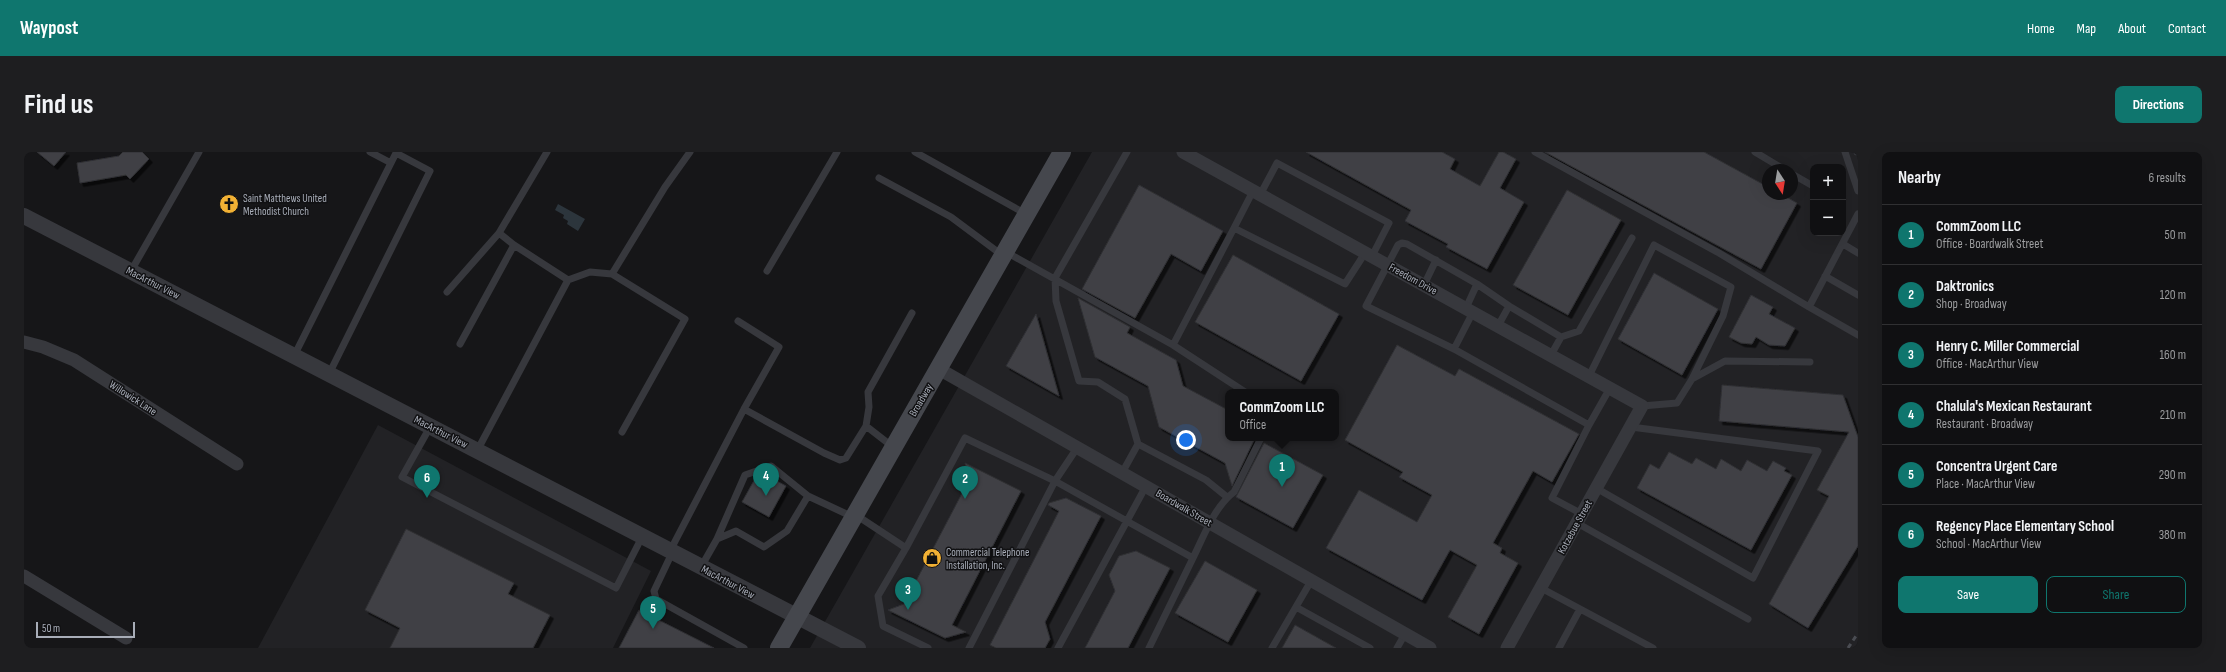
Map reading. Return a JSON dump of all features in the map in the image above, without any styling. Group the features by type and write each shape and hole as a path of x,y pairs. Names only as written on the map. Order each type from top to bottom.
{"main road":[{"name":"Broadway","path":"779,648 1062,152"}],"street":[{"name":"Freedom Drive","path":"1183,152 1642,406"},
{"name":"MacArthur View","path":"24,216 797,618 858,648"},
{"name":"Willowick Lane","path":"24,342 43,347 74,360 237,464"},
{"name":"Boardwalk Street","path":"939,369 1430,648"},
{"name":"Kotzebue Street","path":"1507,648 1642,406"},
{"path":"24,576 126,638"}],"lane":[{"path":"131,271 199,152"},
{"path":"370,152 391,163"},
{"path":"447,292 499,233 547,152"},
{"path":"612,274 665,187 690,152"},
{"path":"767,271 837,152"},
{"path":"915,152 1026,214"},
{"path":"1122,473 1138,444 1125,399 1098,382 1079,381 1056,301 1055,278 1127,152"},
{"path":"1535,152 1719,253 1858,335"},
{"path":"1755,152 1776,164"},
{"path":"1845,152 1858,191"},
{"path":"294,356 396,153 430,171 329,374"},
{"path":"1173,345 1234,228 1277,163 1389,223 1345,284 1234,228"},
{"path":"1798,177 1810,184"},
{"path":"879,178 951,217 1003,254 1055,278 1173,345 1240,389"},
{"path":"1809,306 1858,214"},
{"path":"499,233 514,245 568,280"},
{"path":"1551,356 1560,337 1579,331 1632,238"},
{"path":"1560,337 1509,306 1477,284 1407,244 1402,243 1398,246 1366,306 1454,349 1589,425"},
{"path":"1843,244 1858,253"},
{"path":"460,344 514,245"},
{"path":"1589,376 1654,245 1731,287 1723,316 1692,379 1677,403 1642,406"},
{"path":"1424,285 1436,260"},
{"path":"477,451 568,280 590,272 612,274 685,318 622,432"},
{"path":"1825,276 1858,294"},
{"path":"1454,349 1470,310 1477,284"},
{"path":"1498,326 1509,306"},
{"path":"744,409 824,453 840,460 846,458 866,426 870,407 868,392 912,313"},
{"path":"738,321 779,346 744,409 671,552 654,591 656,599 740,647"},
{"path":"1692,379 1725,362 1810,362"},
{"path":"1610,388 1589,425 1552,498 1579,519 1748,619"},
{"path":"866,426 894,448"},
{"path":"1596,488 1753,578 1818,451 1631,426"},
{"path":"430,427 402,477 616,588 642,537"},
{"path":"928,648 883,626 878,596 906,548 965,438 1055,481 1193,558"},
{"path":"1148,648 1210,523 1227,497 1234,492 1260,441"},
{"path":"1138,444 1206,480 1227,497"},
{"path":"969,648 1055,481 1077,448"},
{"path":"701,567 716,539 745,475 771,466 808,496 854,516 906,548"},
{"path":"1058,648 1146,486"},
{"path":"716,539 736,531 764,548 788,532 808,496"},
{"path":"1272,648 1311,581"},
{"path":"1541,588 1653,648"},
{"path":"1296,607 1370,648"},
{"path":"1559,648 1580,609"},
{"path":"1397,648 1405,634"}],"shaded area":[{"path":"1092,152 1858,152 1858,648 810,648"},
{"path":"558,204 585,219 578,231 567,224 568,221 563,218 564,215 555,210"},
{"path":"378,425 651,571 613,648 258,648"}],"building":[{"path":"37,152 66,152 54,166"},
{"path":"123,152 142,152 149,159 130,179 126,175 80,183 77,163 119,156"},
{"path":"1306,152 1442,152 1455,159 1450,169 1480,186 1499,152 1503,152 1516,159 1500,188 1524,202 1487,269 1446,247 1448,244 1405,221 1411,210"},
{"path":"1545,152 1704,152 1762,184 1762,200 1792,200 1797,203 1761,269"},
{"path":"1139,185 1223,231 1201,271 1171,254 1135,318 1082,289"},
{"path":"1567,190 1621,220 1568,315 1513,285"},
{"path":"1233,255 1339,314 1301,381 1195,322"},
{"path":"1654,273 1718,309 1682,375 1618,339"},
{"path":"1751,295 1773,307 1769,314 1795,328 1785,346 1769,345 1756,337 1752,344 1741,343 1729,337"},
{"path":"1078,298 1130,327 1127,333 1176,360 1183,386 1225,408 1225,441 1254,441 1232,486 1225,463 1159,427 1148,386 1095,357"},
{"path":"1036,314 1059,396 1006,366"},
{"path":"1397,345 1455,376 1459,369 1579,434 1552,482 1533,471 1493,543 1502,548 1500,553 1518,563 1479,634 1448,617 1477,565 1450,550 1422,600 1326,548 1359,490 1417,522 1432,495 1399,477 1403,472 1345,440"},
{"path":"1722,385 1843,395 1858,437 1858,546 1808,628 1769,604 1829,496 1817,490 1849,432 1719,421"},
{"path":"1264,443 1323,475 1293,528 1236,497"},
{"path":"1669,452 1692,464 1696,458 1716,469 1721,459 1741,471 1747,460 1767,471 1773,461 1786,468 1784,471 1792,475 1751,550 1637,488 1650,464 1659,469"},
{"path":"965,463 1021,491 952,625 966,632 945,638 888,610 904,604 970,478"},
{"path":"764,474 786,486 769,517 742,502 756,477"},
{"path":"1066,498 1101,516 1045,622 1050,639 1045,648 996,648 990,645 1059,511 1048,505 1049,503"},
{"path":"406,529 514,583 508,594 550,615 533,648 390,648 400,628 365,610"},
{"path":"1136,551 1170,568 1128,648 1085,648 1115,591 1109,575 1119,556"},
{"path":"1205,561 1257,590 1228,642 1175,613"},
{"path":"639,610 714,648 619,648"},
{"path":"1295,625 1336,648 1282,648"}],"railway":[{"path":"1848,648 1858,633"}],"place":[{"name":"Saint Matthews United Methodist Church","path":"229,204"},
{"name":"CommZoom LLC","path":"1282,487"},
{"name":"Chalula's Mexican Restaurant","path":"766,496"},
{"name":"Regency Place Elementary School","path":"427,498"},
{"name":"Daktronics","path":"965,499"},
{"name":"Commercial Telephone Installation, Inc.","path":"932,558"},
{"name":"Henry C. Miller Commercial","path":"908,610"},
{"name":"Concentra Urgent Care","path":"653,629"}]}
